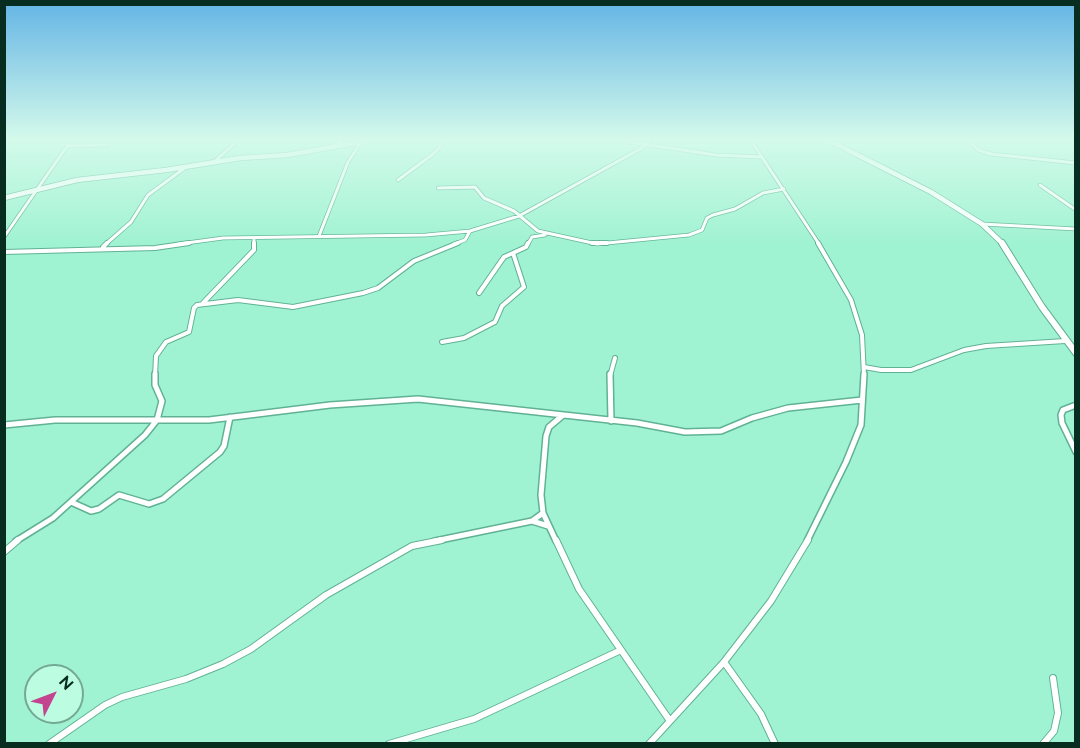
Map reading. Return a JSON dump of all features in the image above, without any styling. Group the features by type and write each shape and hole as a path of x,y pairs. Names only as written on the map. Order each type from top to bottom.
{"main road":[{"path":"4,198 77,180 128,174"},
{"path":"897,174 982,224 1002,243 1065,340 1076,353"}],"street":[{"path":"4,237 47,174"},
{"path":"102,248 131,222 148,195 177,174"},
{"path":"319,236 325,216 332,206 344,174"},
{"path":"398,180 406,174"},
{"path":"4,252 155,248 205,240 426,235 470,231 519,216 593,174"},
{"path":"649,744 724,662 771,601 803,549 856,440 861,425 864,367 862,335 851,300 773,174"},
{"path":"1040,186 1076,210"},
{"path":"438,188 475,187 484,198 505,207 548,235"},
{"path":"478,293 504,257 526,247 532,237 548,235 597,244 689,235 702,230 707,218 713,215 735,209 763,193 784,189"},
{"path":"982,224 1076,229"},
{"path":"201,304 238,300 293,307 363,293 378,288 414,261 465,240 470,231"},
{"path":"4,552 16,541 53,518 140,440 157,420 162,401 155,385 156,356 166,342 189,332 194,308 215,293 254,250 254,238"},
{"path":"442,342 464,339 491,325 495,322 502,306 522,291 524,284 516,268 513,252"},
{"path":"864,367 880,370 911,370 964,350 986,346 1065,340"},
{"path":"611,421 609,392 615,358"},
{"path":"4,425 55,420 183,421 330,405 418,399 611,421 685,432 721,431 752,418 788,408 862,400"},
{"path":"1076,405 1063,410 1061,415 1062,423 1076,452"},
{"path":"562,416 549,427 546,436 541,495 543,513 579,589 670,721"},
{"path":"71,502 91,511 99,509 119,495 149,504 163,499 220,452 224,447 230,417"},
{"path":"49,744 105,705 186,679 223,664 251,649 326,595 412,546 532,521 543,513"},
{"path":"532,521 548,526"},
{"path":"389,744 474,719 621,650"},
{"path":"724,662 761,714 776,744"},
{"path":"1043,744 1054,731 1058,713 1053,678"}]}
